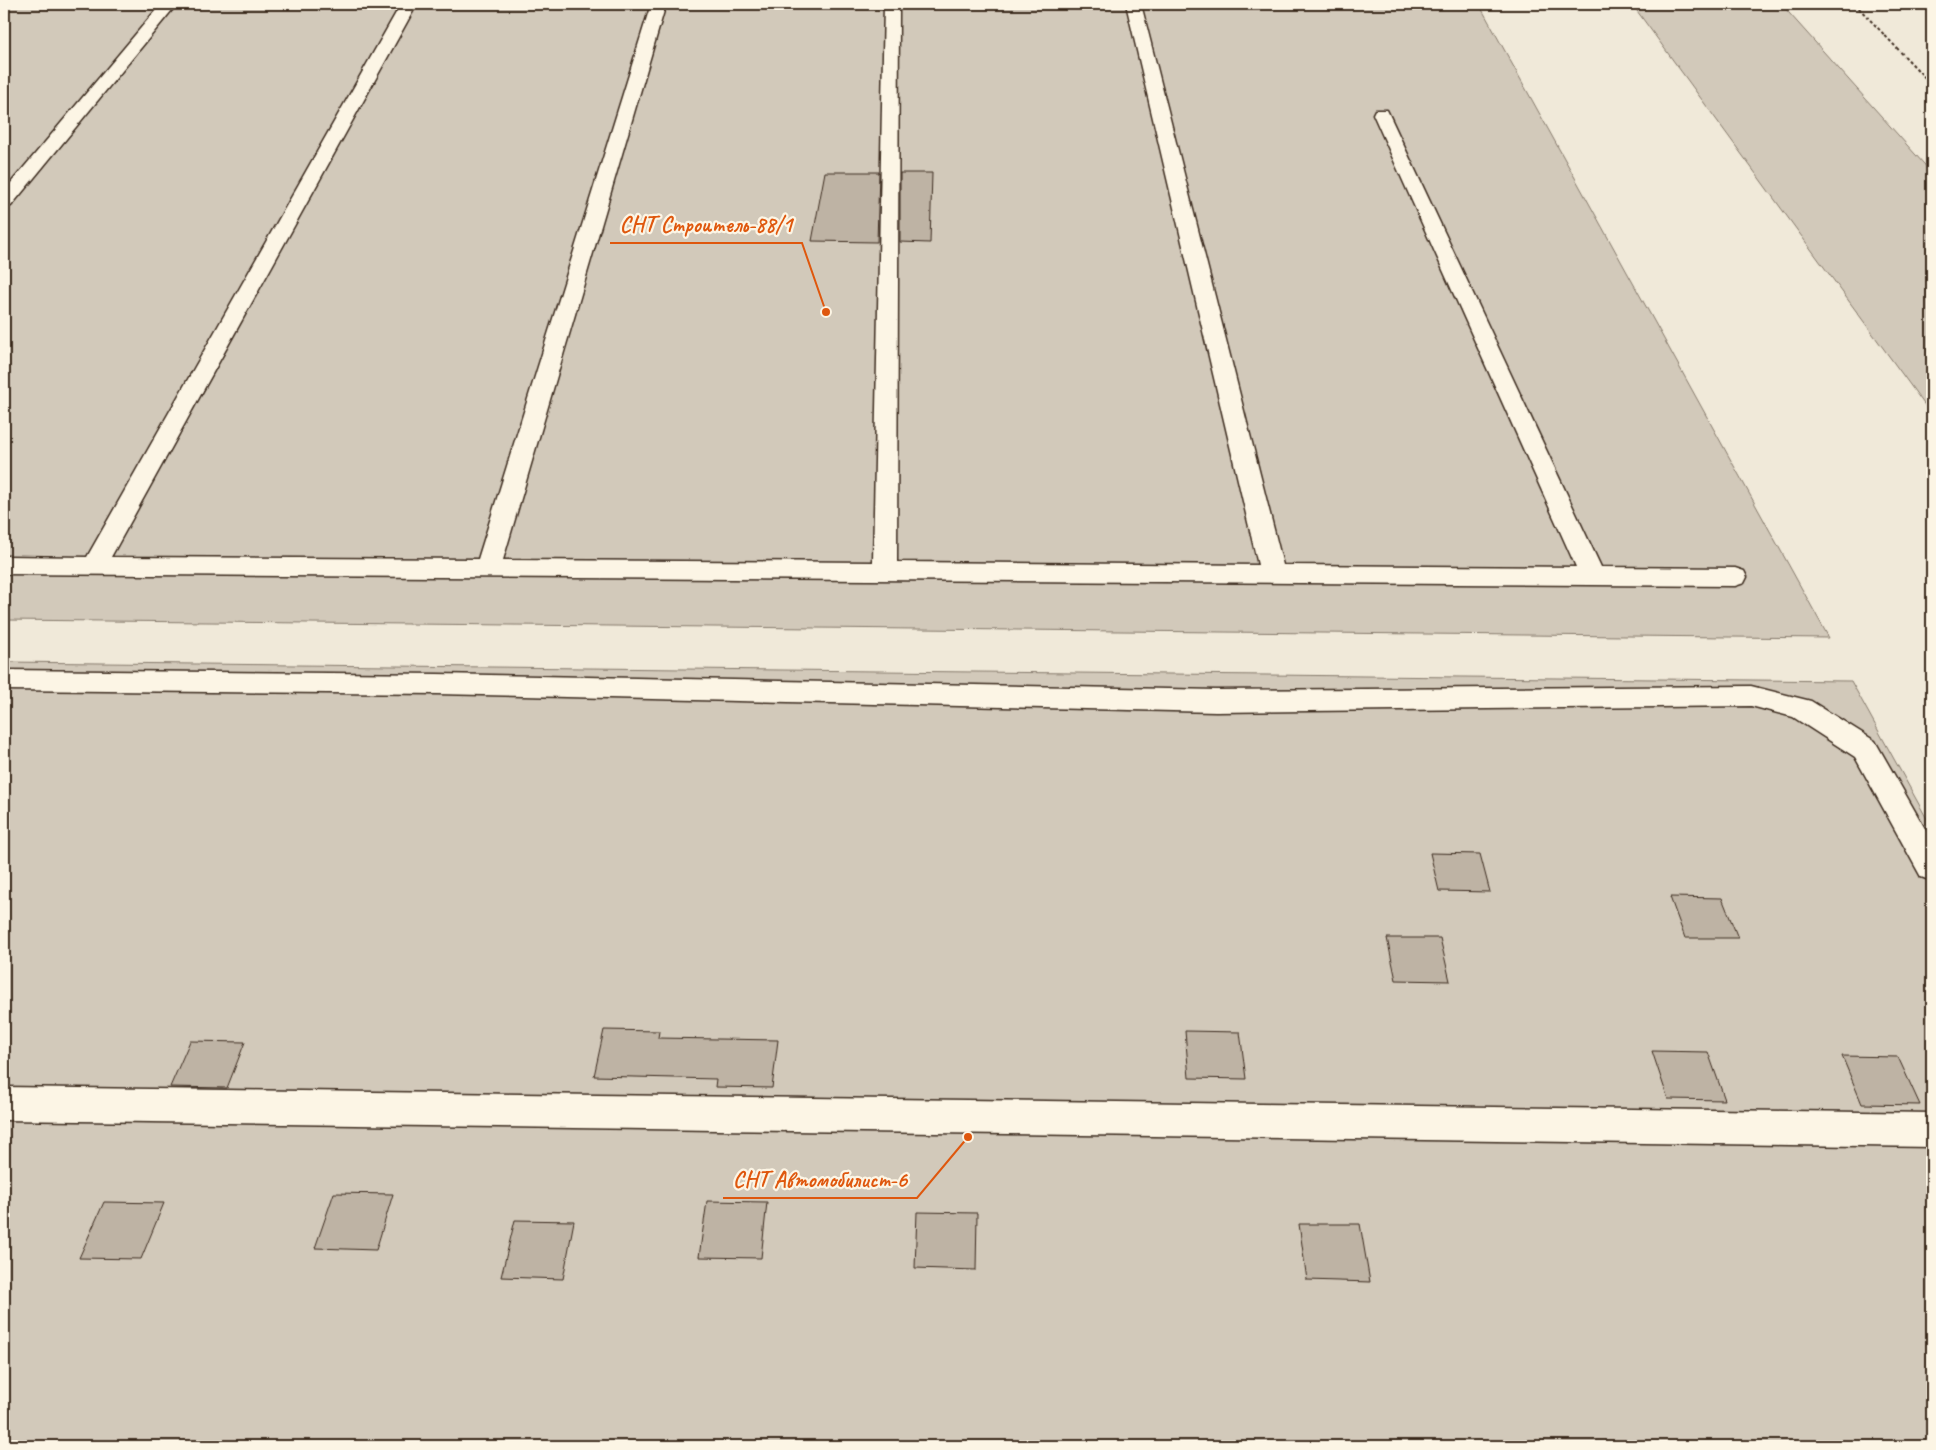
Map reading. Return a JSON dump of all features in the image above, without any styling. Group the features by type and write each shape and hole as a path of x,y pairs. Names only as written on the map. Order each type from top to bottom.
{"lane":[{"path":"4,202 169,4"},
{"path":"94,566 409,4"},
{"path":"488,568 659,4"},
{"path":"885,571 892,4"},
{"path":"1134,4 1272,574"},
{"path":"1381,114 1593,576"},
{"path":"4,565 1735,577"},
{"path":"4,680 447,685 1216,701 1751,696 1801,708 1865,749 1932,868"},
{"path":"4,1103 1932,1130"}],"path":[{"path":"1855,4 1932,85"}],"shaded area":[{"path":"4,4 1479,4 1829,638 4,620"},
{"path":"1632,4 1781,4 1932,173 1932,415"},
{"path":"4,662 1851,681 1932,828 1932,1446 4,1446"}],"building":[{"path":"825,172 879,172 877,242 812,241"},
{"path":"900,173 932,173 930,243 900,242"},
{"path":"1430,853 1480,854 1490,892 1439,891"},
{"path":"1670,897 1722,898 1738,938 1685,938"},
{"path":"1387,938 1440,938 1450,981 1396,980"},
{"path":"604,1030 659,1031 658,1038 778,1040 772,1088 715,1087 716,1079 594,1076"},
{"path":"1185,1031 1240,1032 1246,1079 1189,1078"},
{"path":"190,1041 245,1042 227,1088 170,1087"},
{"path":"1652,1051 1708,1052 1725,1100 1668,1099"},
{"path":"1842,1056 1898,1057 1920,1105 1862,1104"},
{"path":"334,1193 393,1194 376,1250 315,1248"},
{"path":"707,1201 767,1202 761,1258 699,1257"},
{"path":"104,1202 164,1203 141,1259 79,1258"},
{"path":"917,1212 977,1213 976,1270 915,1268"},
{"path":"515,1220 574,1221 563,1279 501,1277"},
{"path":"1299,1224 1360,1224 1370,1282 1307,1280"}],"place":[{"name":"СНТ Строитель-88/1","path":"826,312"},
{"name":"СНТ Автомобилист-6","path":"968,1137"}]}
